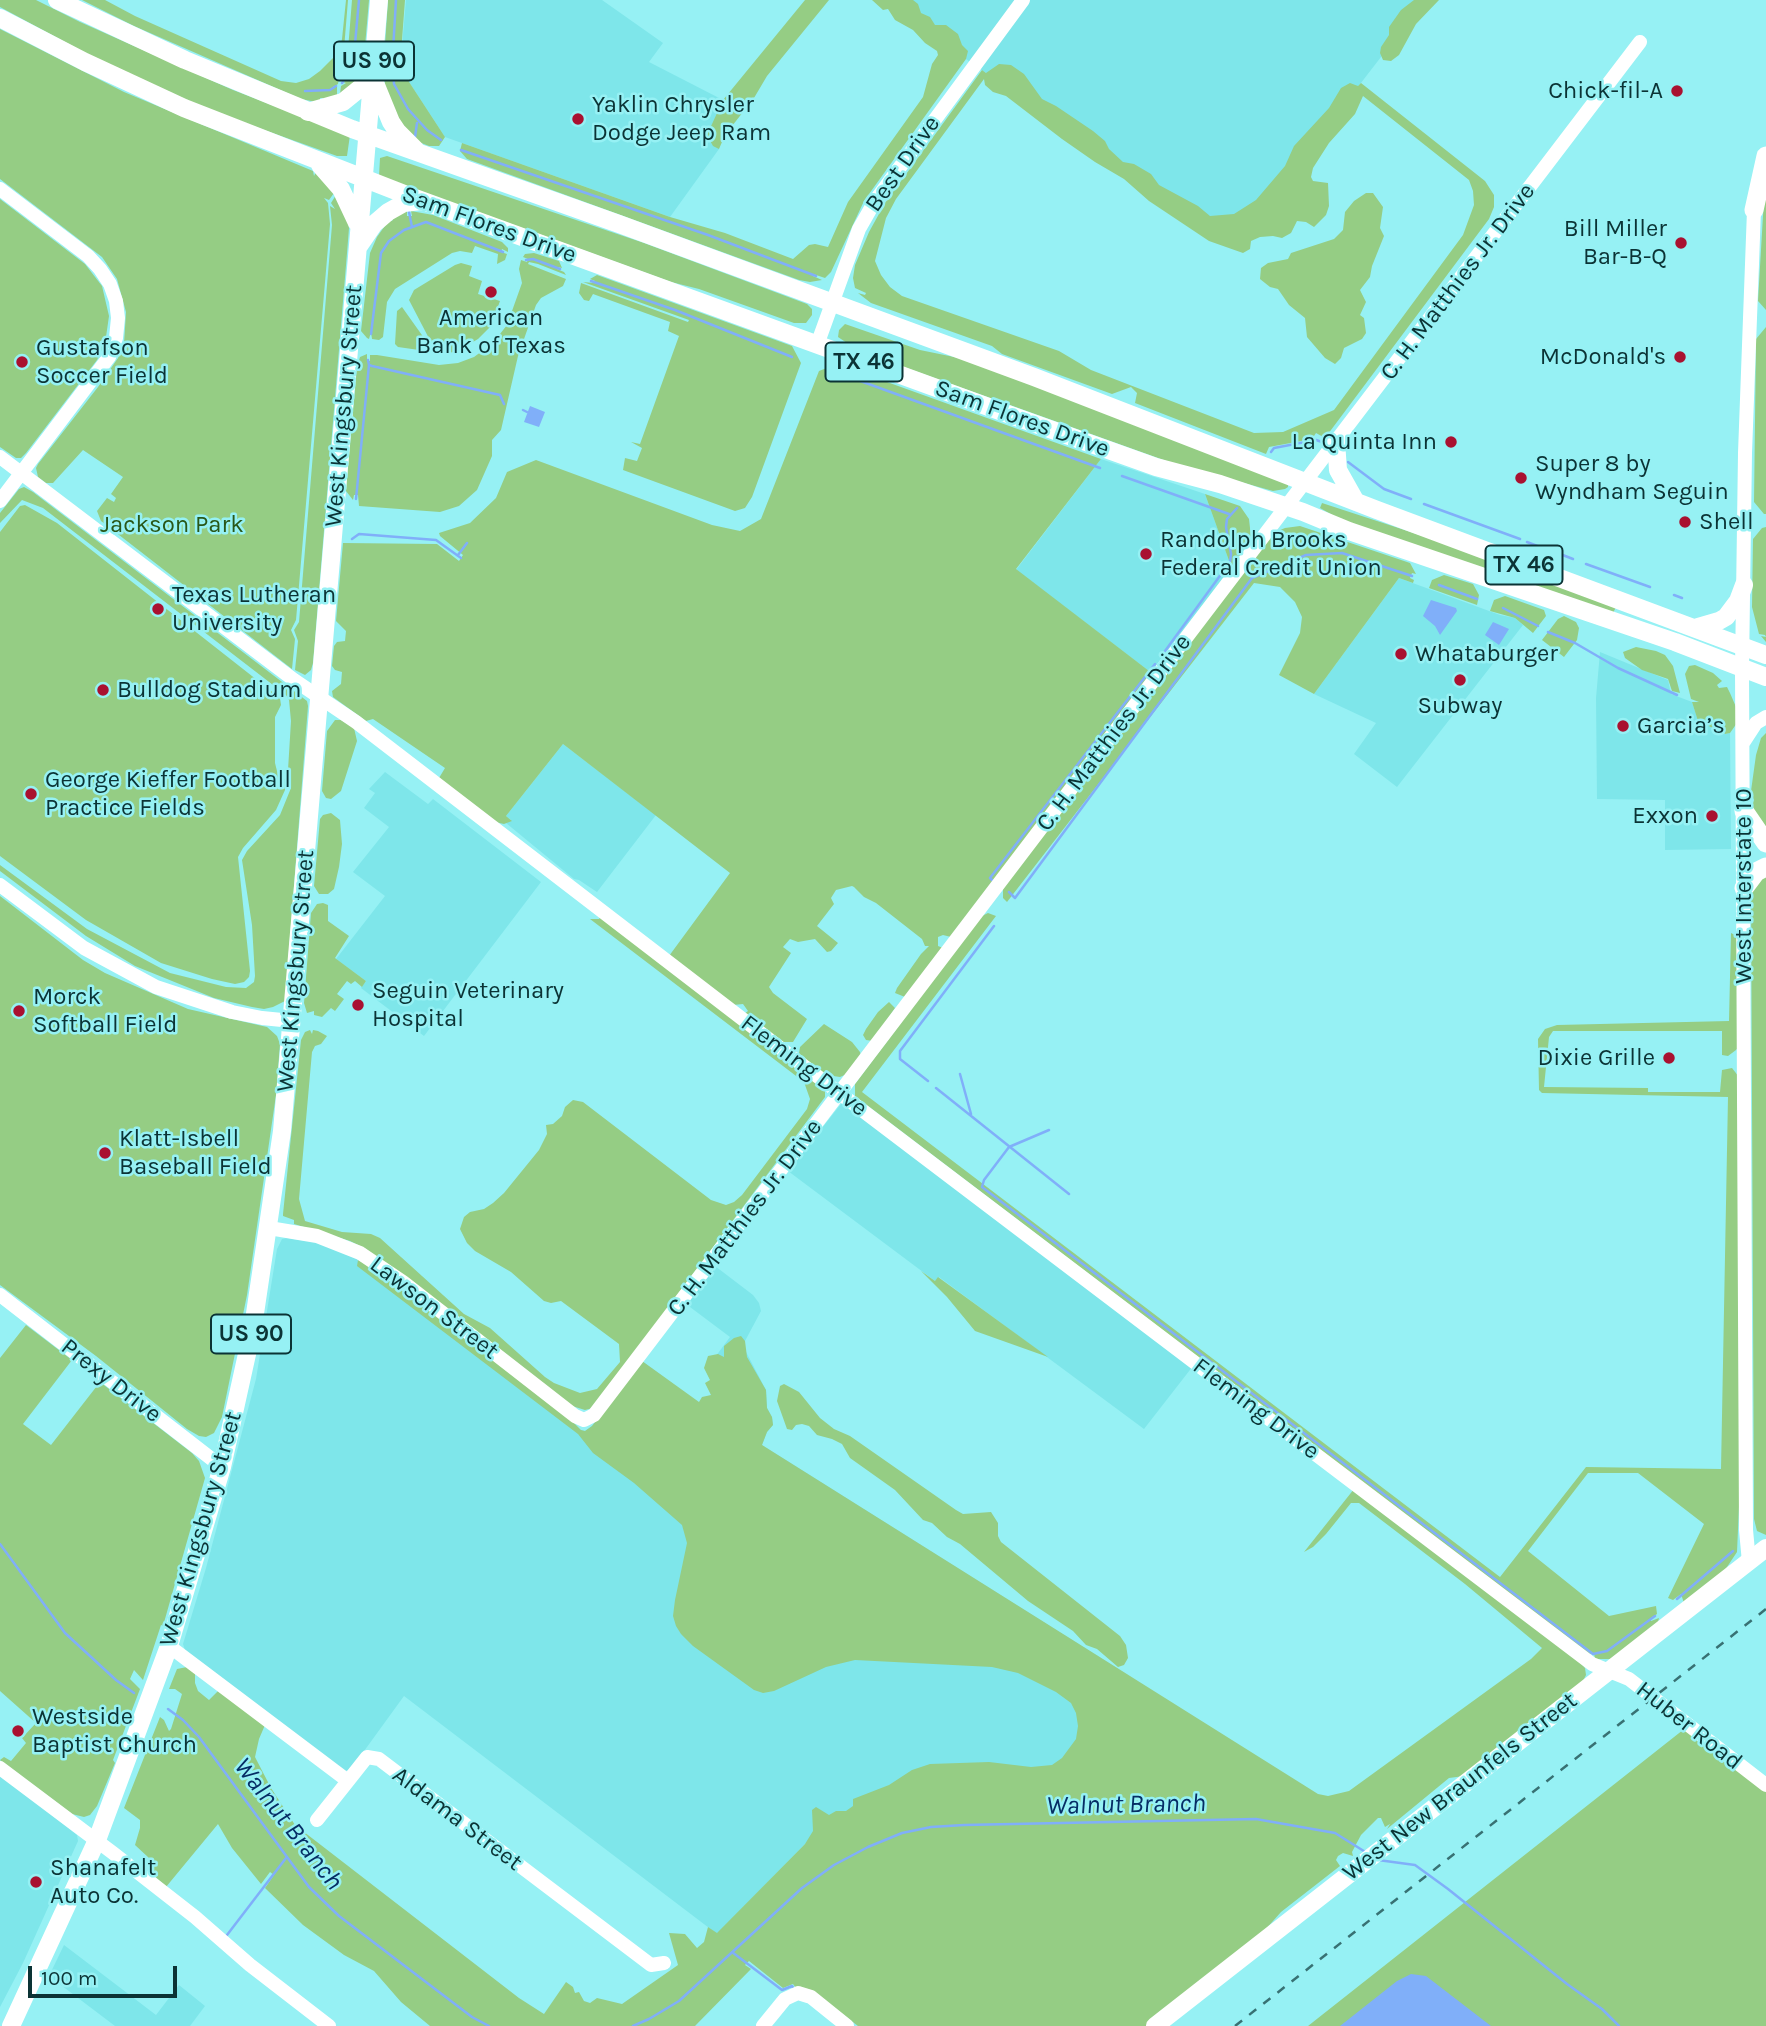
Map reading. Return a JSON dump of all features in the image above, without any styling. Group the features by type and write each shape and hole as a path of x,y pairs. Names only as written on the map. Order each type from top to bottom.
{"highway":[{"path":"1754,211 1766,156"},
{"path":"1744,811 1766,843"},
{"path":"1744,888 1756,872 1766,867"}],"main road":[{"name":"Sam Flores Drive","path":"57,0 185,61 367,135 619,224 1046,382 1356,502 1743,646"},
{"name":"West Kingsbury Street","path":"11,2026 97,1840 169,1647 222,1467 253,1326 282,1131 379,0"},
{"name":"Sam Flores Drive","path":"0,18 85,62 174,103 427,202 1156,467 1220,484 1675,642 1742,668"},
{"path":"308,112 349,99 373,73"},
{"path":"373,73 378,96 391,122 405,140 423,155"},
{"path":"312,159 330,174 341,189 351,206 359,229"},
{"path":"358,249 373,224 388,212 404,203 427,202"},
{"path":"1336,441 1338,470 1356,502"},
{"path":"1695,628 1726,617 1738,601 1744,585"},
{"name":"TX 46","path":"1743,646 1766,655"},
{"name":"TX 46","path":"1742,668 1766,677"},
{"name":"West New Braunfels Street","path":"1155,2026 1766,1548"}],"street":[{"name":"Best Drive","path":"817,345 859,229 885,185 1023,0"},
{"name":"C. H. Matthies Jr. Drive","path":"584,1420 598,1412 1640,42"},
{"path":"0,189 100,268 110,284 118,318 116,338 109,358 0,501"},
{"name":"West Interstate 10","path":"1749,1562 1746,1530 1742,668 1745,453 1754,211"},
{"name":"Fleming Drive","path":"0,457 319,698 356,722 1592,1664 1610,1671"},
{"path":"1743,743 1756,723 1766,717"},
{"path":"0,884 84,947 156,987 232,1012 292,1021"},
{"name":"Lawson Street","path":"269,1228 317,1236 360,1253 403,1282 575,1416 584,1420"},
{"name":"Prexy Drive","path":"0,1295 222,1467"},
{"path":"169,1647 348,1781 317,1821"},
{"name":"Huber Road","path":"1610,1671 1629,1679 1766,1785"},
{"name":"Aldama Street","path":"348,1781 367,1757 379,1759 648,1963 655,1966 664,1962"},
{"path":"0,1768 97,1840 318,2023"},
{"path":"763,2026 781,2003 794,1994 811,1997 847,2026"}],"shaded area":[{"name":"Yaklin Chrysler Dodge Jeep Ram","path":"406,0 602,0 663,43 649,62 723,100 719,149 670,217 445,137 400,68"},
{"path":"881,0 1425,0 1235,246"},
{"path":"530,406 545,412 539,427 524,422"},
{"path":"1101,459 1205,494 1232,569 1153,674 1016,570"},
{"path":"1399,578 1515,618 1523,625 1397,787 1354,754 1376,723 1314,694"},
{"path":"1431,600 1456,608 1457,611 1440,635 1435,626 1423,616"},
{"path":"1493,622 1509,629 1499,645 1485,635"},
{"path":"1600,652 1668,680 1671,694 1692,702 1698,720 1706,721 1725,734 1730,733 1731,849 1665,850 1665,800 1597,799 1596,698"},
{"path":"563,744 656,815 597,892 574,879 506,823 511,820 506,816"},
{"path":"385,772 428,804 433,799 541,882 424,1036 361,988 366,981 336,959 385,896 353,872 389,827 364,808 375,793 369,789"},
{"path":"847,1103 1193,1366 1144,1429 939,1277 935,1281 788,1171 841,1104"},
{"path":"282,1239 321,1243 353,1256 580,1430 585,1431 592,1426 642,1361 706,1408 732,1375 713,1360 730,1337 686,1304 715,1266 753,1295 759,1303 761,1311 745,1341 745,1350 766,1390 767,1408 772,1417 773,1425 762,1445 1131,1677 1069,1778 805,1844 717,1934 404,1696 351,1769 345,1771 185,1650 183,1644 256,1379 277,1249"},
{"path":"0,1774 77,1835 78,1841 23,1963 0,2007"},
{"path":"64,1945 156,2015 179,1985 205,2006 190,2026 115,2026 49,1976"},
{"path":"1411,1974 1426,1976 1491,2026 1340,2026 1397,1981"}],"green space":[{"path":"0,0 36,0 233,90 350,135 347,156 337,156 211,111 93,57 0,7"},
{"path":"82,0 105,0 281,81 296,83 309,79 339,52 348,0 338,84 333,87 337,87 337,97 324,103 323,98 320,98 321,103 301,99 134,26"},
{"path":"352,0 369,0 363,69 361,78 340,94 341,86 346,83 342,82"},
{"path":"388,0 405,0 401,53 391,52 385,45"},
{"path":"805,0 829,0 767,76 754,98 725,135 719,149 713,146 707,135 723,100"},
{"path":"872,0 913,0 918,4 921,13 930,17 935,25 946,25 958,34 962,45 968,51 966,59 864,201 831,272 825,278 813,274 822,280 799,280 467,159 460,151 462,143 793,259 809,245 828,247 848,202 923,97 932,64 938,55 937,51 913,30 895,20 888,9 883,10"},
{"path":"1414,0 1439,0 1416,24 1399,55 1391,61 1383,60 1381,47 1389,35 1389,27 1401,10"},
{"name":"Jackson Park","path":"0,29 124,92 313,171 314,176 316,172 334,193 329,200 324,198 328,203 330,224 296,620 291,630 295,639 292,669 101,521 97,511 107,498 114,502 116,498 111,494 123,477 83,450 53,483 46,483 38,477 38,464 118,358 124,344 126,312 117,279 102,257 0,179"},
{"path":"999,64 1011,65 1024,74 1042,99 1093,131 1123,162 1134,164 1151,174 1159,185 1198,206 1210,216 1234,214 1256,200 1285,166 1294,146 1329,108 1341,88 1350,83 1358,86 1361,83 1485,181 1494,195 1494,207 1489,219 1325,438 1316,433 1312,439 1269,447 1266,454 1135,403 1137,393 1131,387 1112,394 1002,354 992,346 871,303 858,293 866,293 855,288 855,265 885,203 982,70 986,73","holes":["984,79 985,85 993,92 1006,96 1062,139 1124,179 1149,201 1209,241 1243,253 1250,249 1251,241 1260,237 1282,238 1291,233 1297,221 1314,227 1326,215 1329,206 1328,183 1313,181 1313,168 1329,143 1355,114 1363,96 1469,180 1474,205 1463,235 1334,410 1283,432 1254,433 1091,370 1059,351 902,296 890,287 875,261 886,218 896,199"]},
{"path":"400,68 445,137 439,146 429,146 416,141 405,131 386,93 384,74 389,69"},
{"path":"387,156 644,243 807,304 812,309 812,315 806,323 794,323 699,289 671,282 379,176 380,158"},
{"path":"1766,164 1766,310 1758,301"},
{"path":"1366,193 1373,193 1383,207 1380,228 1384,236 1370,277 1360,290 1366,302 1360,315 1364,318 1366,333 1362,339 1344,348 1341,358 1335,364 1325,358 1307,337 1305,318 1289,305 1278,289 1270,287 1260,279 1261,268 1268,263 1288,259 1291,253 1334,239 1343,230 1345,212 1354,201"},
{"path":"336,195 347,216 349,228 313,663 311,670 305,675 295,670 298,641 294,630 299,622 332,225 330,206 335,209 331,203"},
{"path":"0,199 85,264 102,286 109,316 105,344 97,360 21,458 16,458 0,447"},
{"path":"407,211 407,216 412,216 411,211 433,215 502,242 508,252 502,249 501,252 507,254 505,260 497,264 498,254 475,246 472,253 452,253 395,289 387,302 383,337 379,340 372,339 371,332 369,339 361,331 370,253 389,220 392,221 395,215"},
{"path":"534,253 559,261 562,268 557,269 566,275 538,264 528,264 566,279 563,286 541,298 536,305 518,356 501,430 492,440 492,456 477,490 459,506 440,512 359,506 358,495 354,495 353,500 346,491 360,357 367,354 367,361 370,361 370,355 377,355 439,365 458,363 474,357 493,343 507,325 522,283 519,269 521,260 527,262 528,259 523,257 525,254"},
{"path":"461,263 472,266 469,276 482,281 478,294 500,301 491,326 478,339 456,352 443,353 434,348 409,300 414,290"},
{"path":"597,275 792,346 801,363 752,497 745,508 735,511 623,470 625,458 637,461 642,448 631,442 640,444 679,336 668,331 670,322 593,294 589,301 584,300 579,293 581,283 688,322 689,320 583,282 594,283 595,281 590,279"},
{"path":"402,307 424,338 423,347 419,350 398,347 395,344 397,311"},
{"path":"845,324 920,350 959,358 1219,455 1288,484 1288,487 1273,491 1172,463 859,351 838,337 839,330"},
{"path":"1766,327 1764,514 1754,502 1756,339"},
{"path":"837,364 1101,459 1016,569 1153,674 951,937 938,937 938,946 943,948 905,997 895,993 897,988 929,946 925,946 922,939 854,887 836,890 831,898 834,904 817,926 838,943 831,951 827,952 815,939 798,942 790,939 783,947 791,953 769,987 807,1019 793,1042 781,1042 744,1014 748,1011 743,1004 733,1005 669,956 730,873 563,744 506,816 512,821 504,824 495,822 439,778 445,768 373,719 366,721 333,697 332,691 341,684 342,672 332,666 334,646 337,642 345,641 346,631 336,621 343,543 437,544 459,561 463,555 439,533 470,523 496,498 507,472 536,460 712,525 740,531 761,519 819,371"},
{"path":"24,487 307,701 285,1001 273,1007 264,1009 214,998 135,966 86,936 0,871 0,865 87,929 170,973 226,987 246,988 254,982 255,976 252,925 242,860 280,815 291,788 288,770 291,721 286,695 43,508 22,500 0,523 0,513 19,489"},
{"path":"1205,494 1240,506 1249,519 1251,537 1232,569"},
{"path":"1322,503 1429,538 1616,607 1613,613 1343,521 1320,508"},
{"path":"25,505 57,523 280,698 281,705 275,717 275,763 278,775 286,780 285,790 276,810 238,857 250,971 244,982 235,984 212,979 161,963 86,920 0,856 0,532 20,506"},
{"path":"1300,526 1410,563 1416,574 1412,573 1410,578 1414,580 1413,583 1399,578 1314,694 1279,675 1300,633 1302,617 1295,602 1280,587 1254,583 1007,902 1003,898 1003,888 1273,533"},
{"path":"1766,527 1766,637 1759,634 1752,607 1753,539"},
{"path":"1444,575 1473,584 1479,595 1477,605 1429,588 1432,580"},
{"path":"1505,596 1544,610 1546,616 1533,633 1515,618 1490,611 1494,600"},
{"path":"1564,616 1576,622 1579,628 1577,640 1564,657 1542,640 1558,619"},
{"path":"1636,647 1665,655 1673,666 1680,693 1672,691 1668,679 1642,670 1625,658 1623,652"},
{"path":"1695,665 1713,673 1722,681 1717,685 1719,688 1727,687 1736,707 1737,723 1730,733 1725,734 1721,729 1710,727 1705,721 1698,721 1692,702 1699,702 1691,699 1685,674 1689,666"},
{"path":"335,720 341,720 354,728 357,741 341,791 331,799 326,798 322,791 327,731"},
{"path":"1766,733 1766,836 1752,807 1754,800 1751,791 1756,755 1761,738"},
{"path":"331,813 340,820 342,844 339,867 334,889 328,894 319,894 314,886 320,819"},
{"path":"1766,873 1766,1535 1757,1531 1754,1519 1751,892"},
{"path":"0,896 83,960 105,973 188,1009 267,1027 277,1036 280,1044 276,1095 247,1295 222,1417 214,1433 206,1437 187,1429 96,1356 0,1285"},
{"path":"317,904 328,905 328,921 349,936 335,958 366,981 362,987 355,981 351,984 347,981 337,994 344,999 335,1011 331,1008 322,1017 314,1015 314,1011 307,1013 304,1003 311,913"},
{"path":"988,913 996,916 862,1092 1500,1577 1586,1467 1721,1469 1728,1097 1542,1093 1539,1090 1538,1039 1545,1029 1557,1025 1729,1021 1731,933 1737,936 1740,1045 1736,1050 1728,1056 1722,1055 1722,1031 1553,1031 1549,1037 1544,1087 1720,1092 1722,1070 1732,1068 1739,1077 1739,1507 1737,1552 1725,1570 1684,1603 1681,1594 1673,1600 1668,1598 1704,1524 1638,1473 1588,1473 1528,1551 1609,1616 1656,1606 1657,1614 1651,1621 1659,1618 1658,1622 1612,1659 1595,1659 1594,1653 1589,1654 855,1096 855,1084 980,917"},
{"path":"601,916 825,1089 825,1097 593,1408 585,1410 572,1406 366,1249 350,1241 294,1224 294,1220 283,1214 301,1040 305,1032 310,1030 312,1034 313,1030 327,1036 312,1052 299,1199 305,1221 342,1232 371,1234 380,1238 464,1314 490,1328 545,1377 580,1393 597,1389 620,1362 619,1344 561,1301 544,1301 511,1272 475,1251 467,1243 460,1229 464,1217 470,1212 484,1209 504,1193 539,1150 547,1134 546,1125 553,1124 562,1116 565,1107 573,1100 583,1102 711,1200 726,1205 742,1195 807,1109 810,1099 804,1082 590,919 599,919"},
{"path":"889,1002 895,1008 873,1041 866,1040 863,1035 866,1029"},
{"path":"824,1024 852,1042 860,1052 861,1056 847,1074 840,1077 826,1075 801,1058 799,1053 800,1047"},
{"path":"358,1260 375,1269 585,1431 592,1426 642,1361 699,1402 702,1397 711,1395 705,1383 710,1380 704,1368 708,1356 718,1354 724,1357 724,1346 741,1336 745,1341 747,1357 766,1390 767,1408 772,1417 773,1425 762,1445 1318,1794 1328,1796 1349,1791 1531,1659 1542,1648 1465,1584 1359,1503 1351,1503 1326,1534 1304,1552 1354,1489 1579,1661 1585,1668 1586,1675 1582,1683 1464,1776 1449,1778 1387,1829 1390,1824 1385,1827 1381,1818 1378,1818 1361,1835 1352,1852 1353,1856 1343,1853 1338,1856 1336,1860 1340,1866 1281,1912 1257,1939 1146,2026 858,2026 815,1993 796,1988 793,1984 783,1988 749,1961 745,1965 751,1969 695,2026 430,2026 401,2002 374,1971 344,1955 303,1925 265,1888 274,1875 270,1872 261,1884 232,1848 218,1824 166,1887 149,1871 149,1858 135,1845 140,1820 124,1808 160,1717 169,1731 171,1729 182,1694 175,1689 169,1689 177,1669 187,1667 195,1672 198,1691 209,1700 219,1690 265,1725 255,1757 295,1825 519,1998 544,2014 566,1982 573,1987 575,1993 579,1992 584,2001 590,2003 597,1998 622,2004 678,1965 669,1933 685,1934 697,1948 704,1942 708,1927 717,1933 805,1844 813,1831 812,1810 816,1807 829,1815 836,1811 846,1811 853,1806 853,1799 889,1785 912,1770 930,1764 989,1762 1031,1767 1052,1765 1062,1758 1076,1739 1078,1726 1071,1703 1056,1692 1018,1673 992,1667 855,1660 826,1667 774,1691 763,1693 754,1690 693,1646 676,1626 673,1616 675,1600 687,1543 682,1525 634,1483 593,1453 578,1434 357,1266"},
{"path":"921,1271 935,1281 938,1277 1048,1357 975,1331"},
{"path":"26,1325 72,1360 23,1424 51,1445 100,1382 192,1453 199,1461 205,1478 163,1626 161,1625 143,1680 134,1670 130,1679 140,1689 113,1760 115,1763 97,1806 90,1815 84,1817 72,1814 0,1760 4,1757 11,1761 26,1743 22,1738 36,1723 0,1691 0,1358"},
{"path":"784,1384 799,1392 820,1418 834,1429 850,1436 956,1510 963,1514 991,1512 998,1523 1001,1542 1120,1636 1126,1645 1128,1658 1124,1665 1118,1667 1097,1649 1086,1645 1073,1631 1028,1601 960,1544 947,1537 932,1523 923,1520 895,1490 850,1458 842,1444 817,1435 809,1426 802,1424 796,1425 792,1430 787,1429 777,1401 780,1386"},
{"path":"1688,1726 1766,1785 1766,2026 1308,2026"}],"waterway":[{"path":"342,83 347,77 354,55 359,0"},
{"path":"393,51 396,0"},
{"path":"393,70 394,84 408,109 427,130 441,140"},
{"path":"305,91 330,90 336,86"},
{"path":"415,137 417,123"},
{"path":"461,150 708,235 816,276"},
{"path":"409,212 412,227"},
{"path":"371,334 381,253 389,241 404,230 426,222 503,252"},
{"path":"526,260 533,259 560,269"},
{"path":"591,281 675,310 792,357"},
{"path":"368,360 372,366 500,395 504,404"},
{"path":"356,499 369,365"},
{"path":"830,370 1100,468"},
{"path":"523,410 527,412"},
{"path":"1271,452 1274,448 1316,440 1322,442"},
{"path":"1348,462 1384,489 1411,499"},
{"path":"1122,476 1229,514"},
{"path":"1424,504 1520,539"},
{"path":"1165,651 1230,562 1227,519 1237,508"},
{"path":"352,539 359,534 436,540 461,558"},
{"path":"1527,542 1545,549"},
{"path":"458,555 467,543"},
{"path":"1555,552 1573,559"},
{"path":"1009,892 1015,898 1252,578 1306,555 1342,553 1412,576"},
{"path":"1586,564 1650,587"},
{"path":"1439,585 1477,599"},
{"path":"1674,595 1682,598"},
{"path":"1503,608 1538,626"},
{"path":"1548,632 1677,695"},
{"path":"992,880 990,878 1155,664"},
{"path":"928,1081 900,1059 900,1051 994,926"},
{"path":"960,1074 971,1114"},
{"path":"936,1088 1069,1194"},
{"path":"1049,1130 1009,1147 984,1180 982,1187 1593,1654 1607,1651 1655,1616"},
{"name":"Walnut Branch","path":"0,1544 65,1633 134,1693"},
{"path":"1677,1599 1733,1551"},
{"name":"Walnut Branch","path":"168,1709 199,1737 309,1887 339,1916 472,2017 489,2026"},
{"name":"Walnut Branch","path":"633,2026 679,2001 802,1888 834,1865 902,1833 931,1827 964,1825 1256,1819 1335,1833 1367,1853"},
{"path":"227,1935 286,1858"},
{"name":"Walnut Branch","path":"1378,1860 1415,1865 1602,2009 1619,2026"},
{"path":"732,1952 782,1990 792,1986 794,1989"}],"railway":[{"path":"1235,2026 1766,1609"}],"place":[{"name":"Chick-fil-A","path":"1677,91"},
{"name":"Yaklin Chrysler Dodge Jeep Ram","path":"578,119"},
{"name":"Bill Miller Bar-B-Q","path":"1681,243"},
{"name":"American Bank of Texas","path":"491,292"},
{"name":"McDonald's","path":"1680,357"},
{"name":"Gustafson Soccer Field","path":"22,362"},
{"name":"La Quinta Inn","path":"1451,442"},
{"name":"Super 8 by Wyndham Seguin","path":"1521,478"},
{"name":"Shell","path":"1685,522"},
{"name":"Randolph Brooks Federal Credit Union","path":"1146,554"},
{"name":"Texas Lutheran University","path":"158,609"},
{"name":"Whataburger","path":"1401,654"},
{"name":"Subway","path":"1460,680"},
{"name":"Bulldog Stadium","path":"103,690"},
{"name":"Garcia’s","path":"1623,726"},
{"name":"George Kieffer Football Practice Fields","path":"31,794"},
{"name":"Exxon","path":"1712,816"},
{"name":"Seguin Veterinary Hospital","path":"358,1005"},
{"name":"Morck Softball Field","path":"19,1011"},
{"name":"Dixie Grille","path":"1669,1058"},
{"name":"Klatt-Isbell Baseball Field","path":"105,1153"},
{"name":"Westside Baptist Church","path":"18,1731"},
{"name":"Shanafelt Auto Co.","path":"36,1882"}]}
